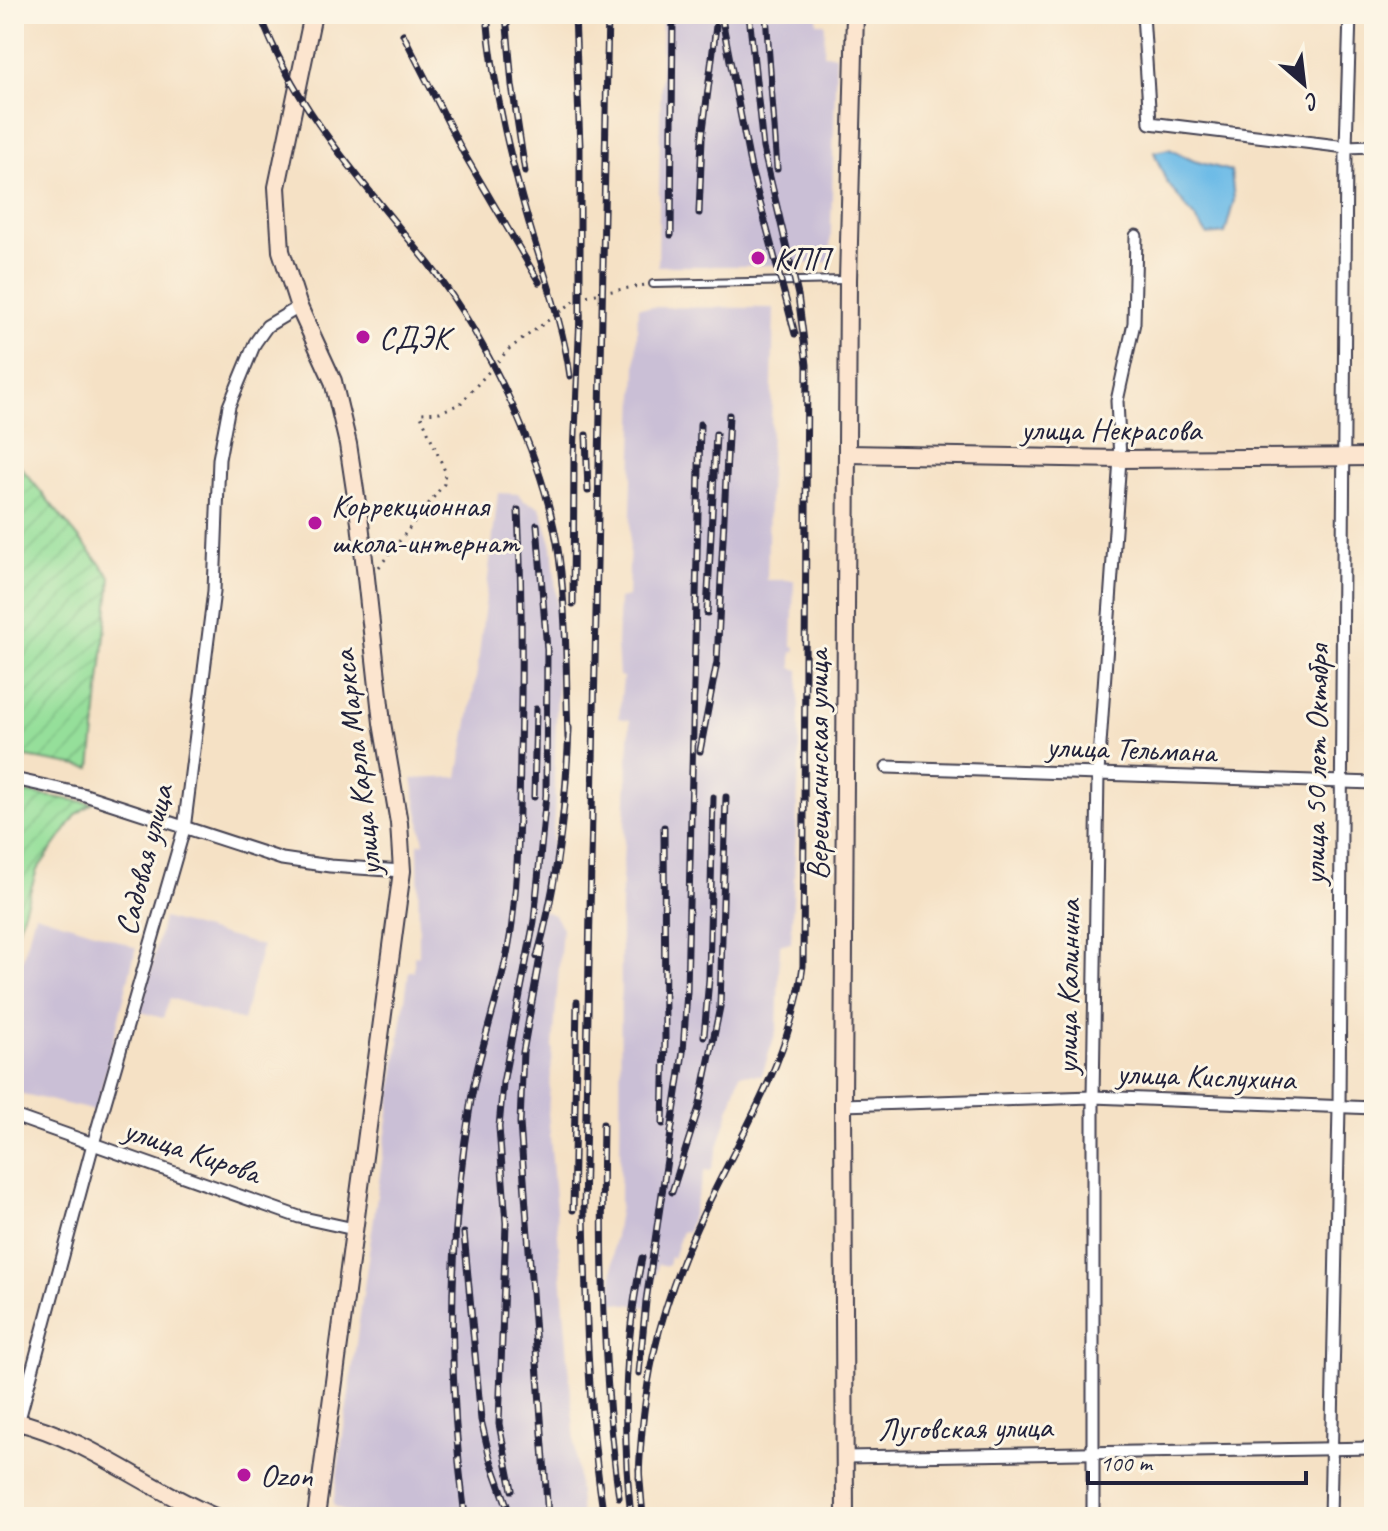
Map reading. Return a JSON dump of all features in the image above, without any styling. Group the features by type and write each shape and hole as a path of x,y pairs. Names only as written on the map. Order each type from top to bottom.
{"main road":[{"name":"улица Карла Маркса","path":"313,14 277,187 281,251 299,307 325,361 339,404 360,523 382,723 399,823 402,871 316,1517"},
{"name":"Верещагинская улица","path":"845,1517 843,1105 848,280 855,14"},
{"name":"улица Некрасова","path":"847,454 1120,459 1374,457"},
{"path":"15,1427 67,1439 185,1504 215,1517"}],"street":[{"path":"1143,14 1150,123 1346,147 1374,146"},
{"name":"улица 50 лет Октября","path":"1330,1517 1339,1107 1346,147 1350,14"},
{"name":"улица Калинина","path":"1093,1517 1093,1097 1098,773 1120,459 1117,401 1134,323 1136,236"},
{"name":"Садовая улица","path":"15,1427 184,829 214,591 219,459 223,431 235,387 255,343 267,326 299,307"},
{"name":"улица Тельмана","path":"887,767 1374,783"},
{"path":"14,779 82,794 282,859 402,871"},
{"name":"улица Кислухина","path":"843,1105 1093,1097 1374,1108"},
{"name":"улица Кирова","path":"14,1116 299,1217 354,1229"},
{"name":"Луговская улица","path":"845,1457 1374,1448"}],"lane":[{"path":"653,284 848,280"}],"path":[{"path":"366,577 372,577 444,484 445,471 420,413 440,412 460,404 509,349 580,297 653,284"}],"shaded area":[{"path":"662,14 817,14 817,23 825,23 824,54 836,55 830,262 658,266"},
{"path":"638,307 774,308 767,580 794,580 792,646 796,647 792,652 792,668 799,670 799,767 791,943 780,944 777,1028 762,1075 740,1074 711,1171 705,1170 687,1233 682,1231 668,1266 658,1264 649,1307 612,1302 613,1248 620,1205 621,902 630,720 619,718 623,677 619,676 617,644 619,599 628,597"},
{"path":"498,493 519,494 524,501 540,507 552,546 555,577 559,637 555,799 552,847 541,910 554,915 562,928 548,1112 581,1517 356,1517 333,1505 409,971 414,971 414,956 419,955 418,844 424,843 412,779 458,777 477,672"},
{"path":"35,914 136,948 96,1111 14,1092 14,991"},
{"path":"163,918 262,946 243,1021 170,998 163,1018 141,1012"}],"green space":[{"path":"14,459 111,577 91,768 14,755"},
{"path":"14,791 92,803 77,814 37,870 14,942"}],"water":[{"path":"1169,149 1194,161 1231,171 1234,200 1225,233 1208,235 1166,181 1154,152"}],"railway":[{"path":"260,14 275,50 312,115 451,294 493,365 528,442 542,481 559,556 565,624 568,738"},
{"path":"487,14 504,128 560,325 570,376"},
{"path":"506,14 512,85 525,172"},
{"path":"575,14 580,148 580,327"},
{"path":"604,1517 591,1403 584,1212 608,14"},
{"path":"671,235 673,14"},
{"path":"721,14 751,169 795,334"},
{"path":"639,1478 648,1384 670,1295 693,1236 773,1071 786,1038 803,966 807,365 798,295 763,148 749,14"},
{"path":"766,14 777,169"},
{"path":"699,213 702,138 716,26"},
{"path":"403,34 463,152 539,282"},
{"path":"573,604 574,456 580,315"},
{"path":"700,751 717,662 729,415"},
{"path":"639,1373 646,1301 683,1052 687,991 700,424"},
{"path":"707,613 716,434"},
{"path":"586,435 588,491"},
{"path":"465,1517 455,1413 454,1256 471,1100 509,945 514,902 521,692 518,510"},
{"path":"512,1490 499,1424 506,1223 499,1127 503,1083 534,921 546,795 547,650 537,525"},
{"path":"534,797 536,709"},
{"path":"537,957 560,843 569,728"},
{"path":"704,1036 709,979 713,797"},
{"path":"672,1192 700,1104 720,1007 726,797"},
{"path":"663,1124 664,827"},
{"path":"542,946 523,1052 520,1123 548,1517"},
{"path":"573,1210 577,1002"},
{"path":"603,1124 604,1311 609,1404 619,1497"},
{"path":"464,1233 481,1420 490,1458 511,1517"},
{"path":"631,1517 626,1452 626,1387 631,1322 642,1258"},
{"path":"639,1469 643,1517"}],"place":[{"name":"КПП","path":"758,258"},
{"name":"СДЭК","path":"363,337"},
{"name":"Коррекционная школа-интернат","path":"315,523"},
{"name":"Ozon","path":"244,1475"}]}
